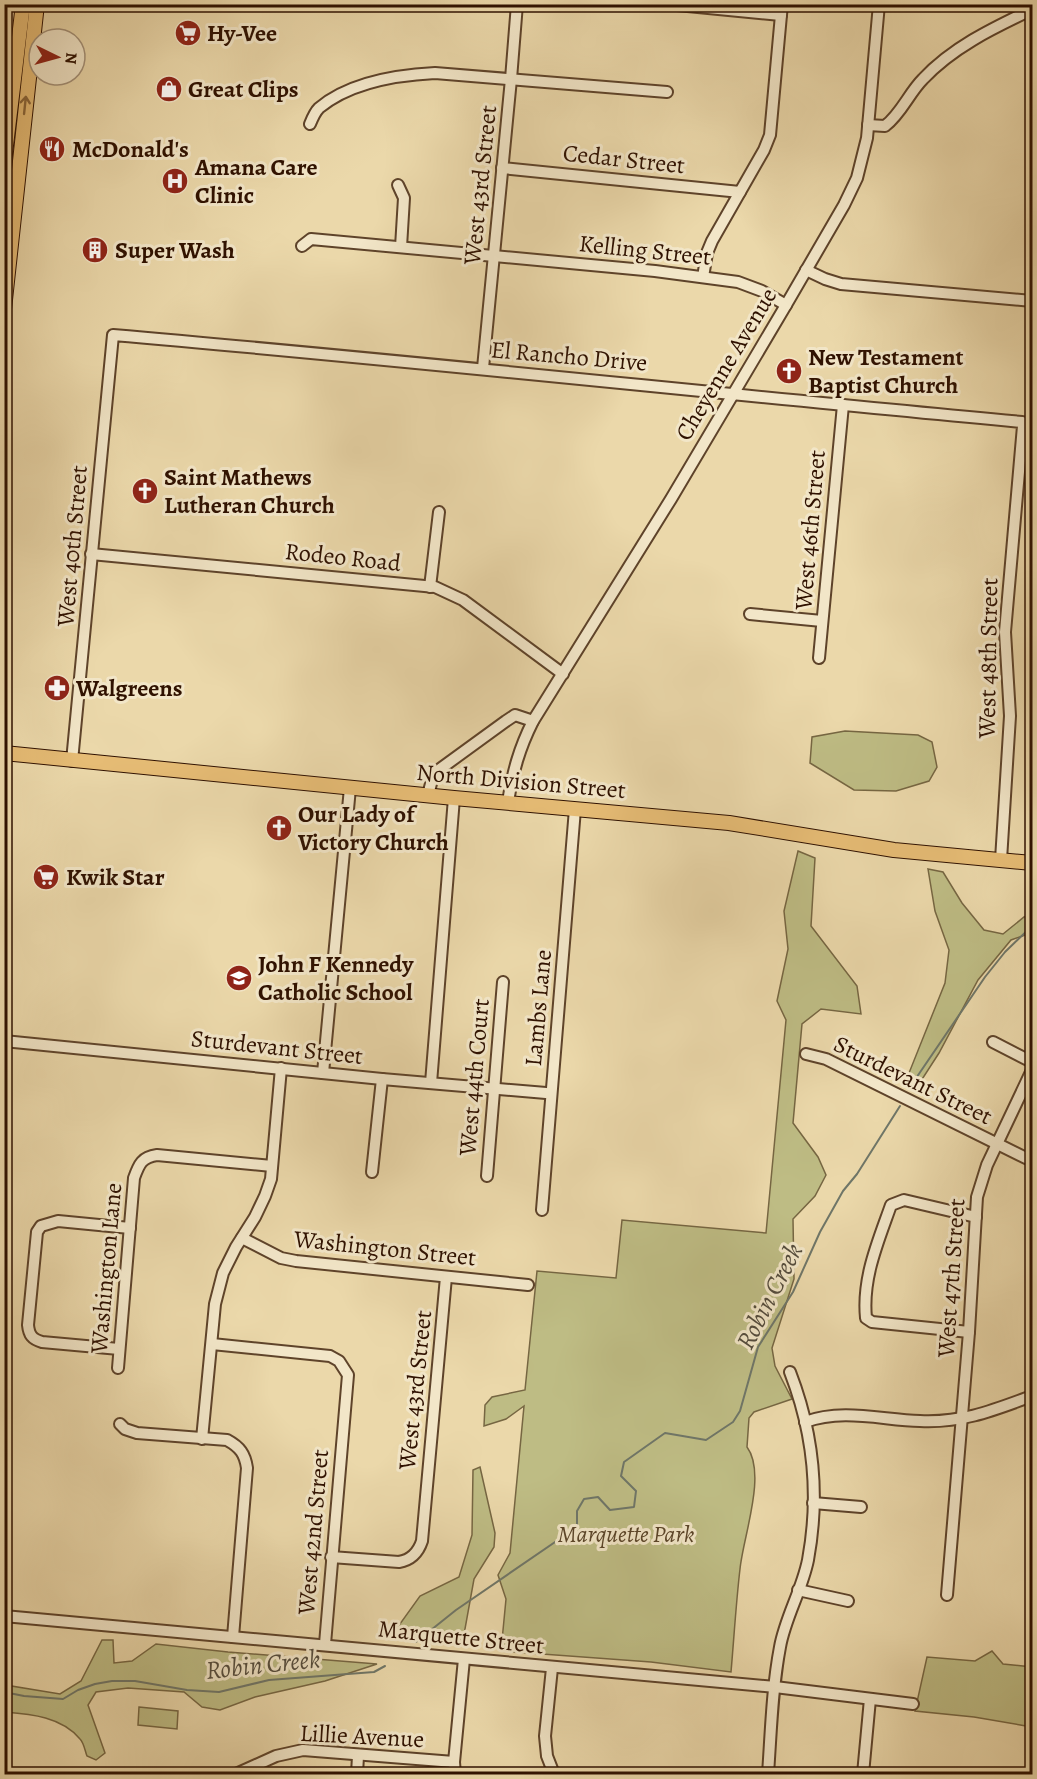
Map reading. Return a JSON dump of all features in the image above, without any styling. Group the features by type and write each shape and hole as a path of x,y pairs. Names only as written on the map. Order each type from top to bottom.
{"main road":[{"path":"4,162 23,4"},
{"path":"4,309 37,4"},
{"name":"North Division Street","path":"4,753 729,823 894,850 1032,863"}],"street":[{"name":"West 43rd Street","path":"483,368 517,4"},
{"path":"667,4 781,10 770,135 764,150 712,241 707,253 703,277"},
{"path":"879,4 868,125 885,126 923,79 951,54 992,28 1029,11 1032,7"},
{"path":"310,124 318,110 346,91 414,74 435,73 667,92"},
{"name":"Cheyenne Avenue","path":"508,802 516,760 521,744 533,721 733,394 844,205 857,178 865,149 868,125"},
{"name":"Cedar Street","path":"502,168 740,192"},
{"path":"398,185 405,198 400,247"},
{"name":"Kelling Street","path":"302,246 311,239 655,271 751,285 786,305"},
{"path":"806,270 841,284 1032,301"},
{"name":"El Rancho Drive","path":"113,335 483,368 1022,422"},
{"name":"West 40th Street","path":"72,760 113,335"},
{"name":"West 46th Street","path":"819,658 843,405"},
{"name":"West 48th Street","path":"1001,860 1010,716 1005,632 1022,422"},
{"path":"430,587 440,512"},
{"name":"Rodeo Road","path":"92,554 430,587 463,600 563,674"},
{"path":"750,614 822,621"},
{"path":"428,795 433,776 440,769 506,721 515,715 533,721"},
{"path":"323,1073 350,788"},
{"path":"431,1083 454,798"},
{"name":"Lambs Lane","path":"542,1210 574,809"},
{"name":"West 44th Court","path":"487,1176 504,982"},
{"name":"Sturdevant Street","path":"4,1041 381,1079 546,1092"},
{"path":"993,1042 1032,1062"},
{"name":"Sturdevant Street","path":"806,1054 826,1059 1032,1161"},
{"path":"202,1439 215,1304 223,1273 265,1196 271,1179 281,1068"},
{"name":"West 47th Street","path":"946,1595 969,1332 977,1197 980,1183 997,1144 1032,1071"},
{"path":"372,1172 381,1079"},
{"name":"Washington Lane","path":"118,1368 134,1178 139,1163 148,1156 158,1155 272,1166"},
{"path":"969,1332 872,1322 866,1318 865,1308 868,1272 891,1204 904,1200 976,1217"},
{"path":"120,1349 42,1342 34,1339 28,1333 37,1232 41,1226 58,1221 130,1228"},
{"name":"Washington Street","path":"242,1238 281,1258 296,1261 528,1285"},
{"name":"West 43rd Street","path":"331,1557 406,1561 420,1549 446,1277"},
{"name":"West 42nd Street","path":"212,1344 330,1356 339,1361 348,1375 325,1644"},
{"path":"768,1774 780,1645 808,1562 813,1503 812,1448 799,1396 790,1372"},
{"path":"805,1422 839,1415 920,1421 962,1419 980,1416 1032,1396"},
{"path":"120,1424 125,1429 137,1433 227,1440 237,1445 245,1458 247,1468 233,1637"},
{"path":"813,1503 861,1507"},
{"path":"798,1590 848,1601"},
{"name":"Marquette Street","path":"4,1616 776,1687 913,1704"},
{"path":"455,1774 454,1762 464,1659"},
{"path":"552,1668 545,1736 547,1756 554,1774"},
{"path":"862,1774 870,1699"},
{"name":"Lillie Avenue","path":"236,1774 255,1771 276,1756 303,1750 454,1762"},
{"path":"357,1774 358,1756"}],"green space":[{"path":"845,731 918,735 932,742 937,767 929,781 896,791 854,790 810,763 812,737"},
{"name":"Marquette Park","path":"798,851 815,858 811,926 857,986 861,1014 821,1009 802,1024 793,1123 818,1157 826,1175 815,1196 793,1219 794,1279 772,1348 775,1366 792,1399 754,1412 749,1418 747,1447 753,1459 754,1489 740,1569 731,1672 651,1662 501,1651 506,1599 498,1575 510,1553 524,1406 506,1419 484,1426 485,1405 492,1397 525,1390 537,1271 616,1278 622,1220 766,1233 786,1020 777,1001 788,949 784,911"},
{"path":"928,869 943,872 962,903 984,930 1003,934 1024,917 1032,914 1032,931 1011,940 978,980 939,1053 919,1084 909,1073 945,983 949,950 935,911"},
{"path":"480,1467 495,1533 494,1547 474,1579 463,1640 392,1635 420,1596 459,1577 472,1535 473,1470"},
{"path":"102,1640 113,1640 114,1663 132,1661 156,1644 377,1664 325,1681 255,1697 220,1710 202,1707 184,1692 128,1688 96,1692 88,1705 105,1753 96,1760 87,1756 81,1741 73,1732 55,1721 5,1712 5,1685 60,1694 81,1681"},
{"path":"992,1651 1003,1664 1032,1667 1032,1727 974,1717 915,1711 927,1657 975,1661"},
{"path":"139,1707 178,1711 177,1729 138,1725"}],"waterway":[{"name":"Robin Creek","path":"910,1087 985,977 1005,952 1032,926"},
{"name":"Robin Creek","path":"416,1642 456,1610 577,1527 577,1511 584,1499 598,1497 610,1510 634,1507 636,1491 621,1476 624,1462 665,1433 706,1440 733,1422 740,1411 758,1347 793,1292 820,1232 843,1191 857,1174 900,1106"},
{"name":"Robin Creek","path":"4,1692 63,1699 78,1690 112,1681 135,1681 187,1690 219,1692 269,1680 374,1672 385,1666"}],"place":[{"name":"Hy-Vee","path":"188,33"},
{"name":"Great Clips","path":"169,89"},
{"name":"McDonald's","path":"52,149"},
{"name":"Amana Care Clinic","path":"175,181"},
{"name":"Super Wash","path":"95,250"},
{"name":"New Testament Baptist Church","path":"789,371"},
{"name":"Saint Mathews Lutheran Church","path":"145,491"},
{"name":"Walgreens","path":"57,688"},
{"name":"Our Lady of Victory Church","path":"279,828"},
{"name":"Kwik Star","path":"46,877"},
{"name":"John F Kennedy Catholic School","path":"239,978"}]}
